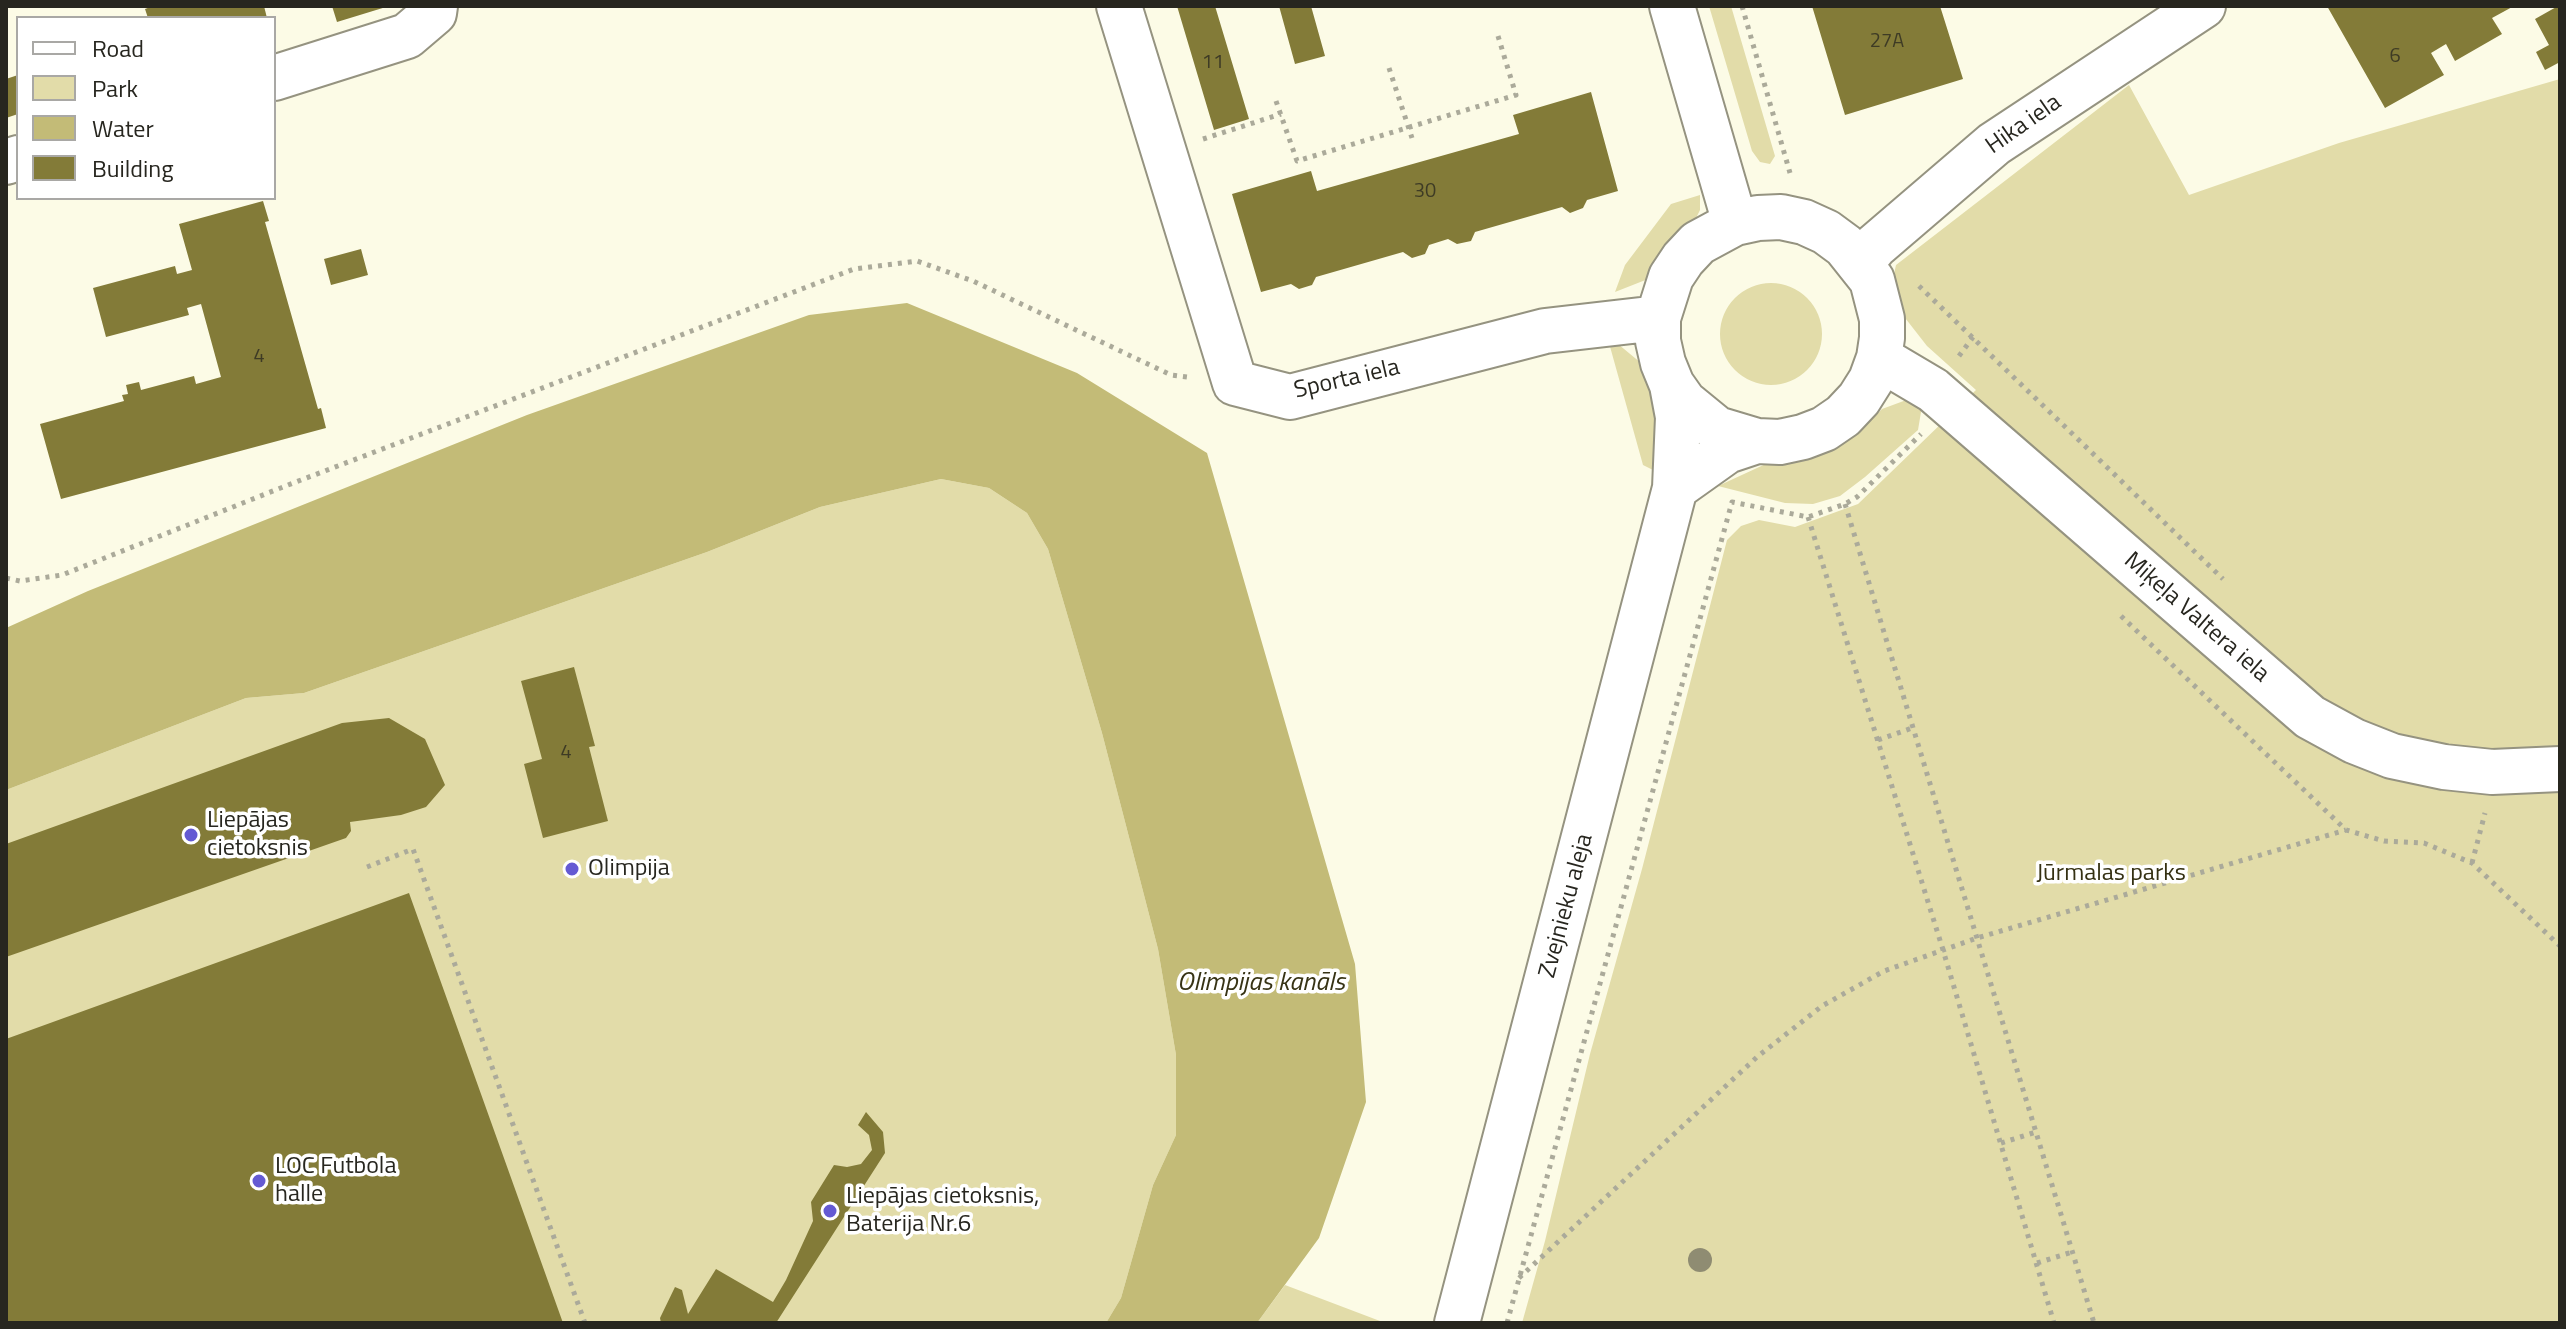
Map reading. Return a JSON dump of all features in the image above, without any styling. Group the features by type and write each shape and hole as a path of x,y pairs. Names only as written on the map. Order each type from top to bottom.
{"street":[{"path":"276,77 407,36 434,13 435,6"},
{"path":"1119,6 1235,383"},
{"path":"1672,6 1735,223"},
{"name":"Hika iela","path":"1861,263 1875,246 1994,144 2203,6"},
{"path":"1770,217 1804,222 1826,232 1861,263 1872,280 1882,319 1879,358 1871,380 1843,416 1824,429 1803,437 1780,442 1757,441 1717,429 1684,402 1672,385 1663,363 1658,341 1658,318 1671,277 1698,243 1735,223 1770,217"},
{"name":"Sporta iela","path":"1235,383 1290,397 1545,331 1658,318"},
{"name":"Miķeļa Valtera iela","path":"1879,358 1933,390 2310,717 2354,741 2392,756 2444,767 2492,772 2560,769"},
{"name":"Zvejnieku aleja","path":"1457,1323 1675,488 1678,417 1672,385"},
{"path":"1675,488 1727,451 1757,441"}],"path":[{"path":"1742,6 1787,171 1800,179"},
{"path":"1276,101 1297,161 1516,95 1498,36"},
{"path":"1389,68 1412,138"},
{"path":"1198,140 1281,114"},
{"path":"6,578 20,581 62,575 288,485 854,269 917,261 987,287 1171,375 1235,383"},
{"path":"1973,337 2234,590"},
{"path":"1507,1323 1732,502 1808,517 1845,504 1857,497 1926,429"},
{"path":"1845,504 2094,1323"},
{"path":"1808,517 1943,950 2054,1323"},
{"path":"1878,740 1915,727"},
{"path":"1518,1278 1757,1057 1822,1006 1884,971 1977,938 2346,830"},
{"path":"367,867 413,849 585,1323"},
{"path":"2472,863 2560,946"},
{"path":"2001,1143 2036,1132"},
{"path":"2037,1263 2072,1252"}],"green space":[{"path":"1709,6 1731,6 1775,156 1770,164 1760,162 1752,151"},
{"name":"Jūrmalas parks","path":"2560,79 2560,1323 1522,1323 1727,540 1741,526 1759,520 1795,527 1858,504 1976,390 1927,346 1902,314 1892,283 1896,265 2129,85 2189,195 2339,143"},
{"path":"1700,195 1700,210 1694,222 1648,279 1615,292 1625,265 1671,204"},
{"path":"1771,283 1791,287 1807,298 1818,314 1822,334 1818,354 1807,370 1791,381 1771,385 1751,381 1735,370 1724,354 1720,334 1724,314 1735,298 1751,287"},
{"path":"1609,343 1618,344 1641,363 1655,388 1657,431 1653,470 1643,465"},
{"path":"1909,399 1923,400 1918,430 1840,496 1813,504 1785,503 1718,486 1770,462 1818,456 1865,426 1882,409"},
{"name":"Olimpija","path":"941,479 989,488 1027,513 1048,549 1102,733 1158,949 1176,1055 1176,1135 1153,1185 1121,1298 1106,1323 6,1323 6,790 246,698 304,693 707,552 820,507"},
{"path":"1285,1285 1380,1321 1257,1323"}],"water":[{"name":"Olimpijas kanāls","path":"907,303 1077,373 1207,453 1355,964 1366,1102 1319,1238 1257,1323 1106,1323 1121,1298 1153,1185 1176,1135 1176,1055 1158,949 1102,733 1048,549 1027,513 989,488 941,479 820,507 707,552 304,693 246,698 6,790 6,628 88,591 527,415 809,315"}],"building":[{"path":"153,6 264,6 266,16 147,16 145,9"},
{"path":"332,6 385,6 386,7 337,22"},
{"path":"1177,6 1215,6 1249,119 1214,130"},
{"path":"1279,6 1311,6 1325,56 1295,64"},
{"path":"1812,6 1940,6 1963,79 1845,115"},
{"path":"2327,6 2514,6 2492,18 2502,34 2455,61 2446,44 2431,53 2444,75 2385,108"},
{"path":"2558,6 2560,62 2545,70 2536,52 2549,45 2535,19"},
{"path":"16,76 16,115 6,118 6,79"},
{"path":"1591,92 1618,191 1587,200 1583,208 1570,213 1562,207 1475,232 1471,241 1457,244 1448,239 1429,245 1425,254 1412,258 1403,252 1316,277 1312,285 1299,289 1291,284 1261,292 1232,194 1311,171 1317,191 1519,134 1513,115"},
{"path":"263,201 269,221 265,222 326,428 61,499 40,424 124,401 122,395 128,394 126,385 139,382 141,390 194,376 196,384 221,377 201,304 187,308 189,315 106,337 93,288 175,266 177,274 192,270 179,224"},
{"path":"361,249 368,275 331,285 324,259"},
{"path":"574,667 595,746 589,747 608,821 543,838 524,764 542,759 521,681"},
{"name":"Liepājas cietoksnis","path":"389,718 425,739 445,785 426,807 401,815 350,822 351,831 346,838 6,957 6,844 342,723"},
{"name":"LOC Futbola halle","path":"409,893 563,1323 6,1323 6,1039"},
{"name":"Liepājas cietoksnis, Baterija Nr.6","path":"866,1112 883,1132 885,1153 776,1323 661,1323 660,1318 675,1287 682,1290 688,1314 716,1269 773,1302 813,1221 811,1202 834,1165 847,1167 861,1164 872,1150 869,1135 858,1125"}],"place":[{"name":"Liepājas cietoksnis","path":"191,835"},
{"name":"Olimpija","path":"572,869"},
{"name":"LOC Futbola halle","path":"259,1181"},
{"name":"Liepājas cietoksnis, Baterija Nr.6","path":"830,1211"}]}
